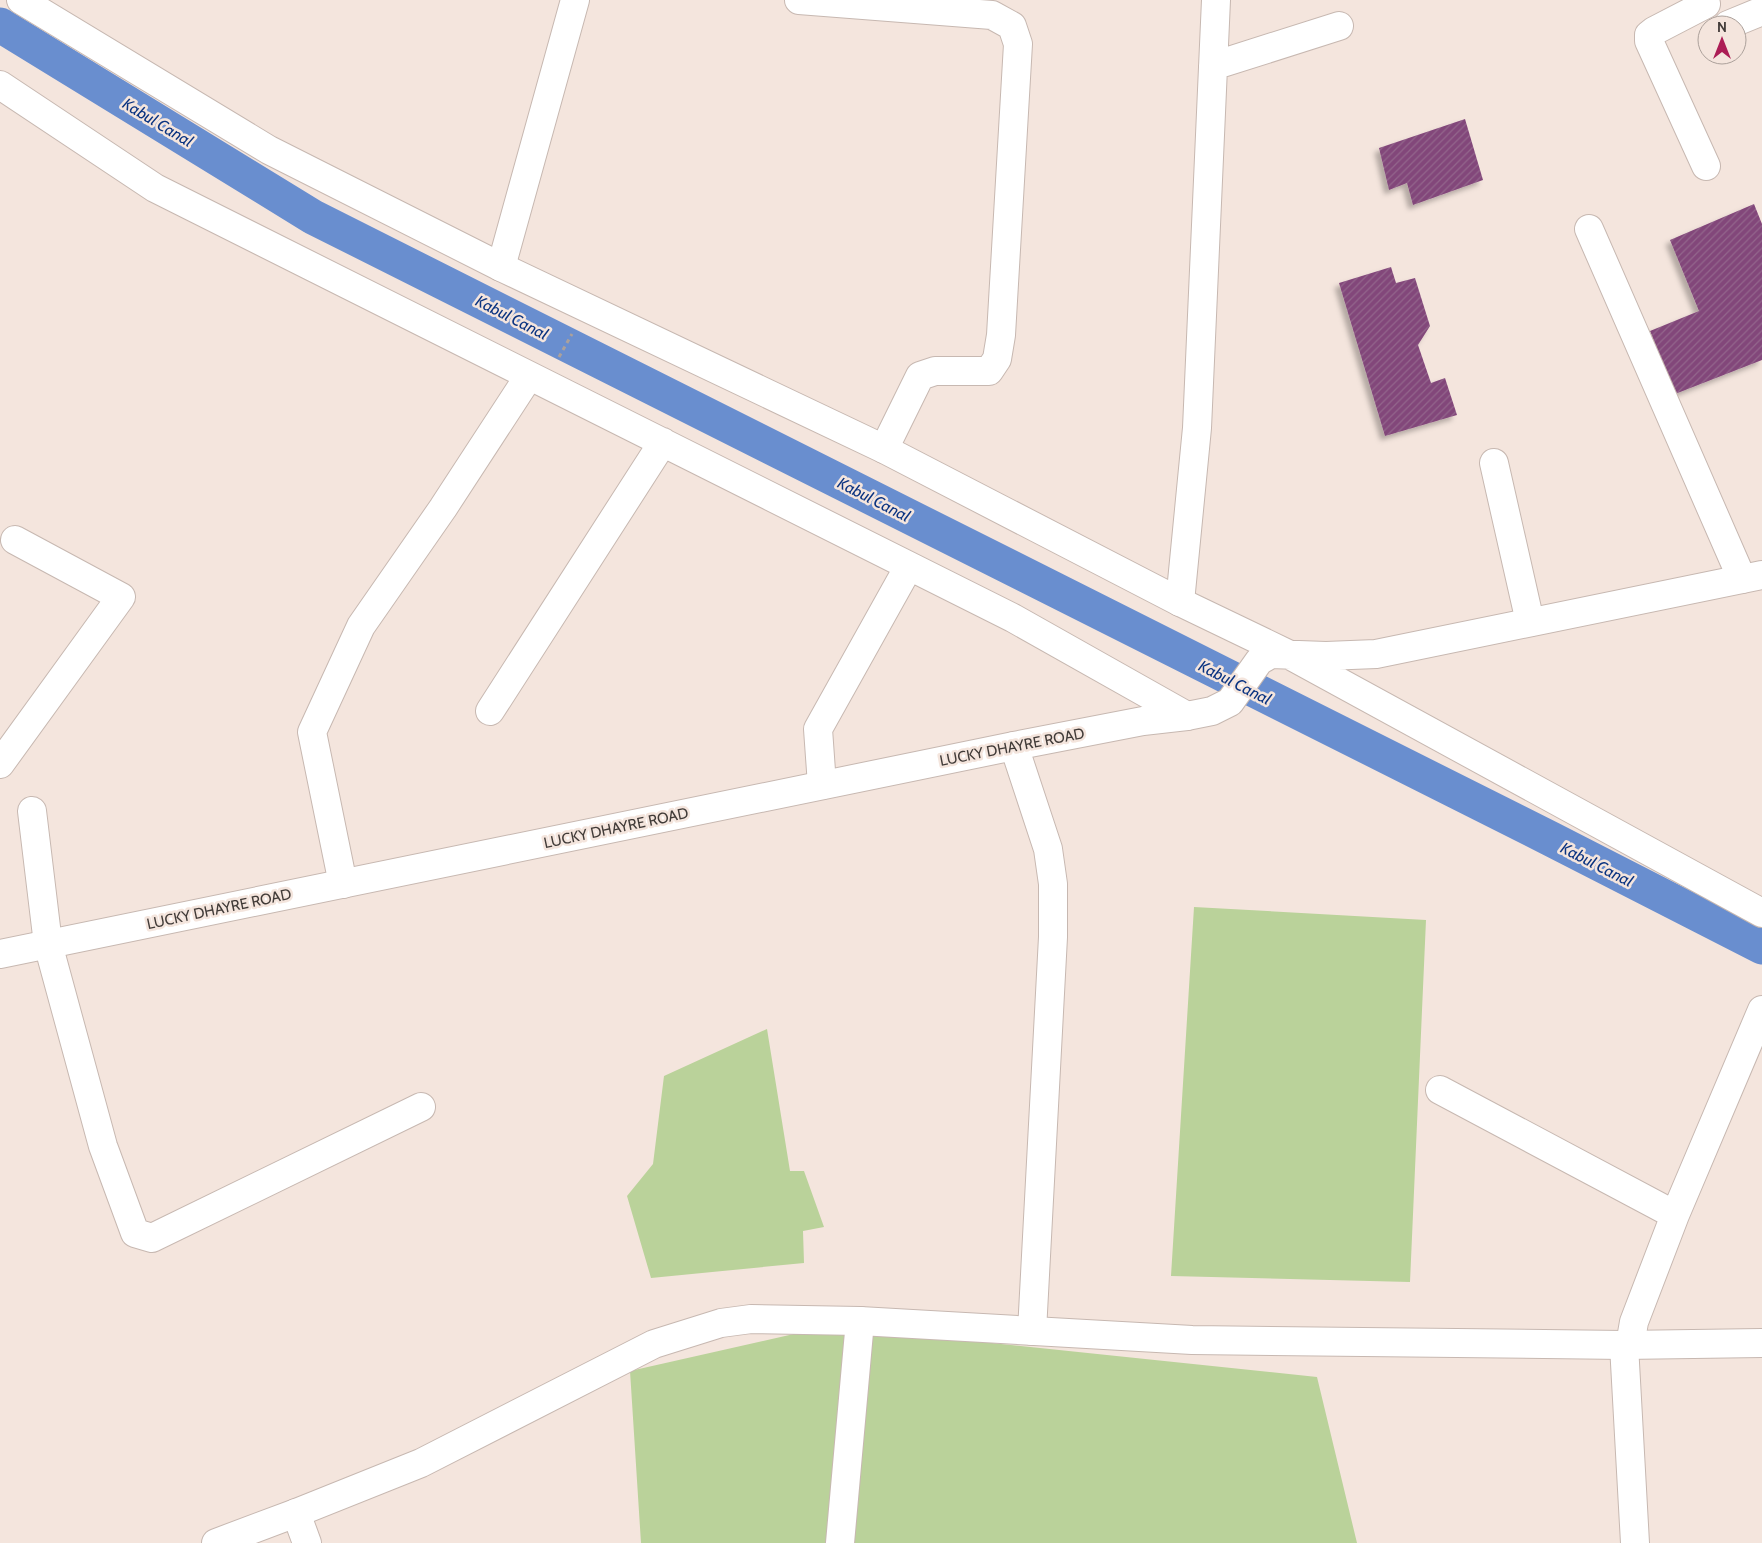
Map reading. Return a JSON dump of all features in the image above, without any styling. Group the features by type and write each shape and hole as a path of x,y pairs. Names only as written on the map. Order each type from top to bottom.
{"street":[{"path":"20,0 269,150 587,308 884,449 1180,602 1286,653 1762,912"},
{"path":"501,266 576,0"},
{"path":"798,0 992,15 1012,26 1018,44 1001,335 997,359 989,370 935,371 920,376 884,449"},
{"path":"1180,602 1197,428 1216,0"},
{"path":"1706,166 1649,41 1649,35 1654,31 1711,10"},
{"path":"1747,17 1762,11"},
{"path":"1213,66 1340,26"},
{"path":"0,85 155,188 1013,618 1187,716"},
{"path":"1286,653 1326,656 1376,654 1752,577 1590,229"},
{"path":"343,884 312,732 361,626 443,508 537,380"},
{"path":"490,711 663,442"},
{"path":"1494,463 1530,622"},
{"path":"0,764 120,597 15,540"},
{"path":"822,785 818,729 909,566"},
{"name":"LUCKY DHAYRE ROAD","path":"0,954 1014,746 1143,721 1212,711 1230,702 1258,661 1271,654 1286,653"},
{"path":"1014,746 1048,850 1053,884 1032,1331"},
{"path":"32,811 48,944 103,1146 135,1233 152,1238 421,1107"},
{"path":"1635,1543 1627,1345 1675,1215 1762,1010"},
{"path":"1440,1090 1675,1215"},
{"path":"216,1543 421,1463 654,1344 721,1323 751,1319 860,1321 1192,1340 1627,1345 1762,1343"},
{"path":"840,1543 860,1321"},
{"path":"296,1513 308,1543"}],"path":[{"path":"537,380 587,308"}],"green space":[{"path":"1194,907 1426,920 1410,1282 1171,1276"},
{"path":"767,1029 790,1171 804,1171 824,1227 803,1231 804,1263 651,1278 627,1196 653,1164 664,1076"},
{"path":"829,1326 1317,1377 1357,1543 641,1543 630,1371"}],"building":[{"path":"1465,119 1483,180 1413,205 1407,183 1389,190 1379,148"},
{"path":"1754,204 1762,224 1762,360 1675,394 1650,331 1699,311 1670,240"},
{"path":"1391,267 1396,283 1415,278 1430,326 1418,345 1431,383 1445,378 1457,415 1385,436 1339,283"}],"waterway":[{"name":"Kabul Canal","path":"0,25 313,217 1551,839 1762,947"}]}
